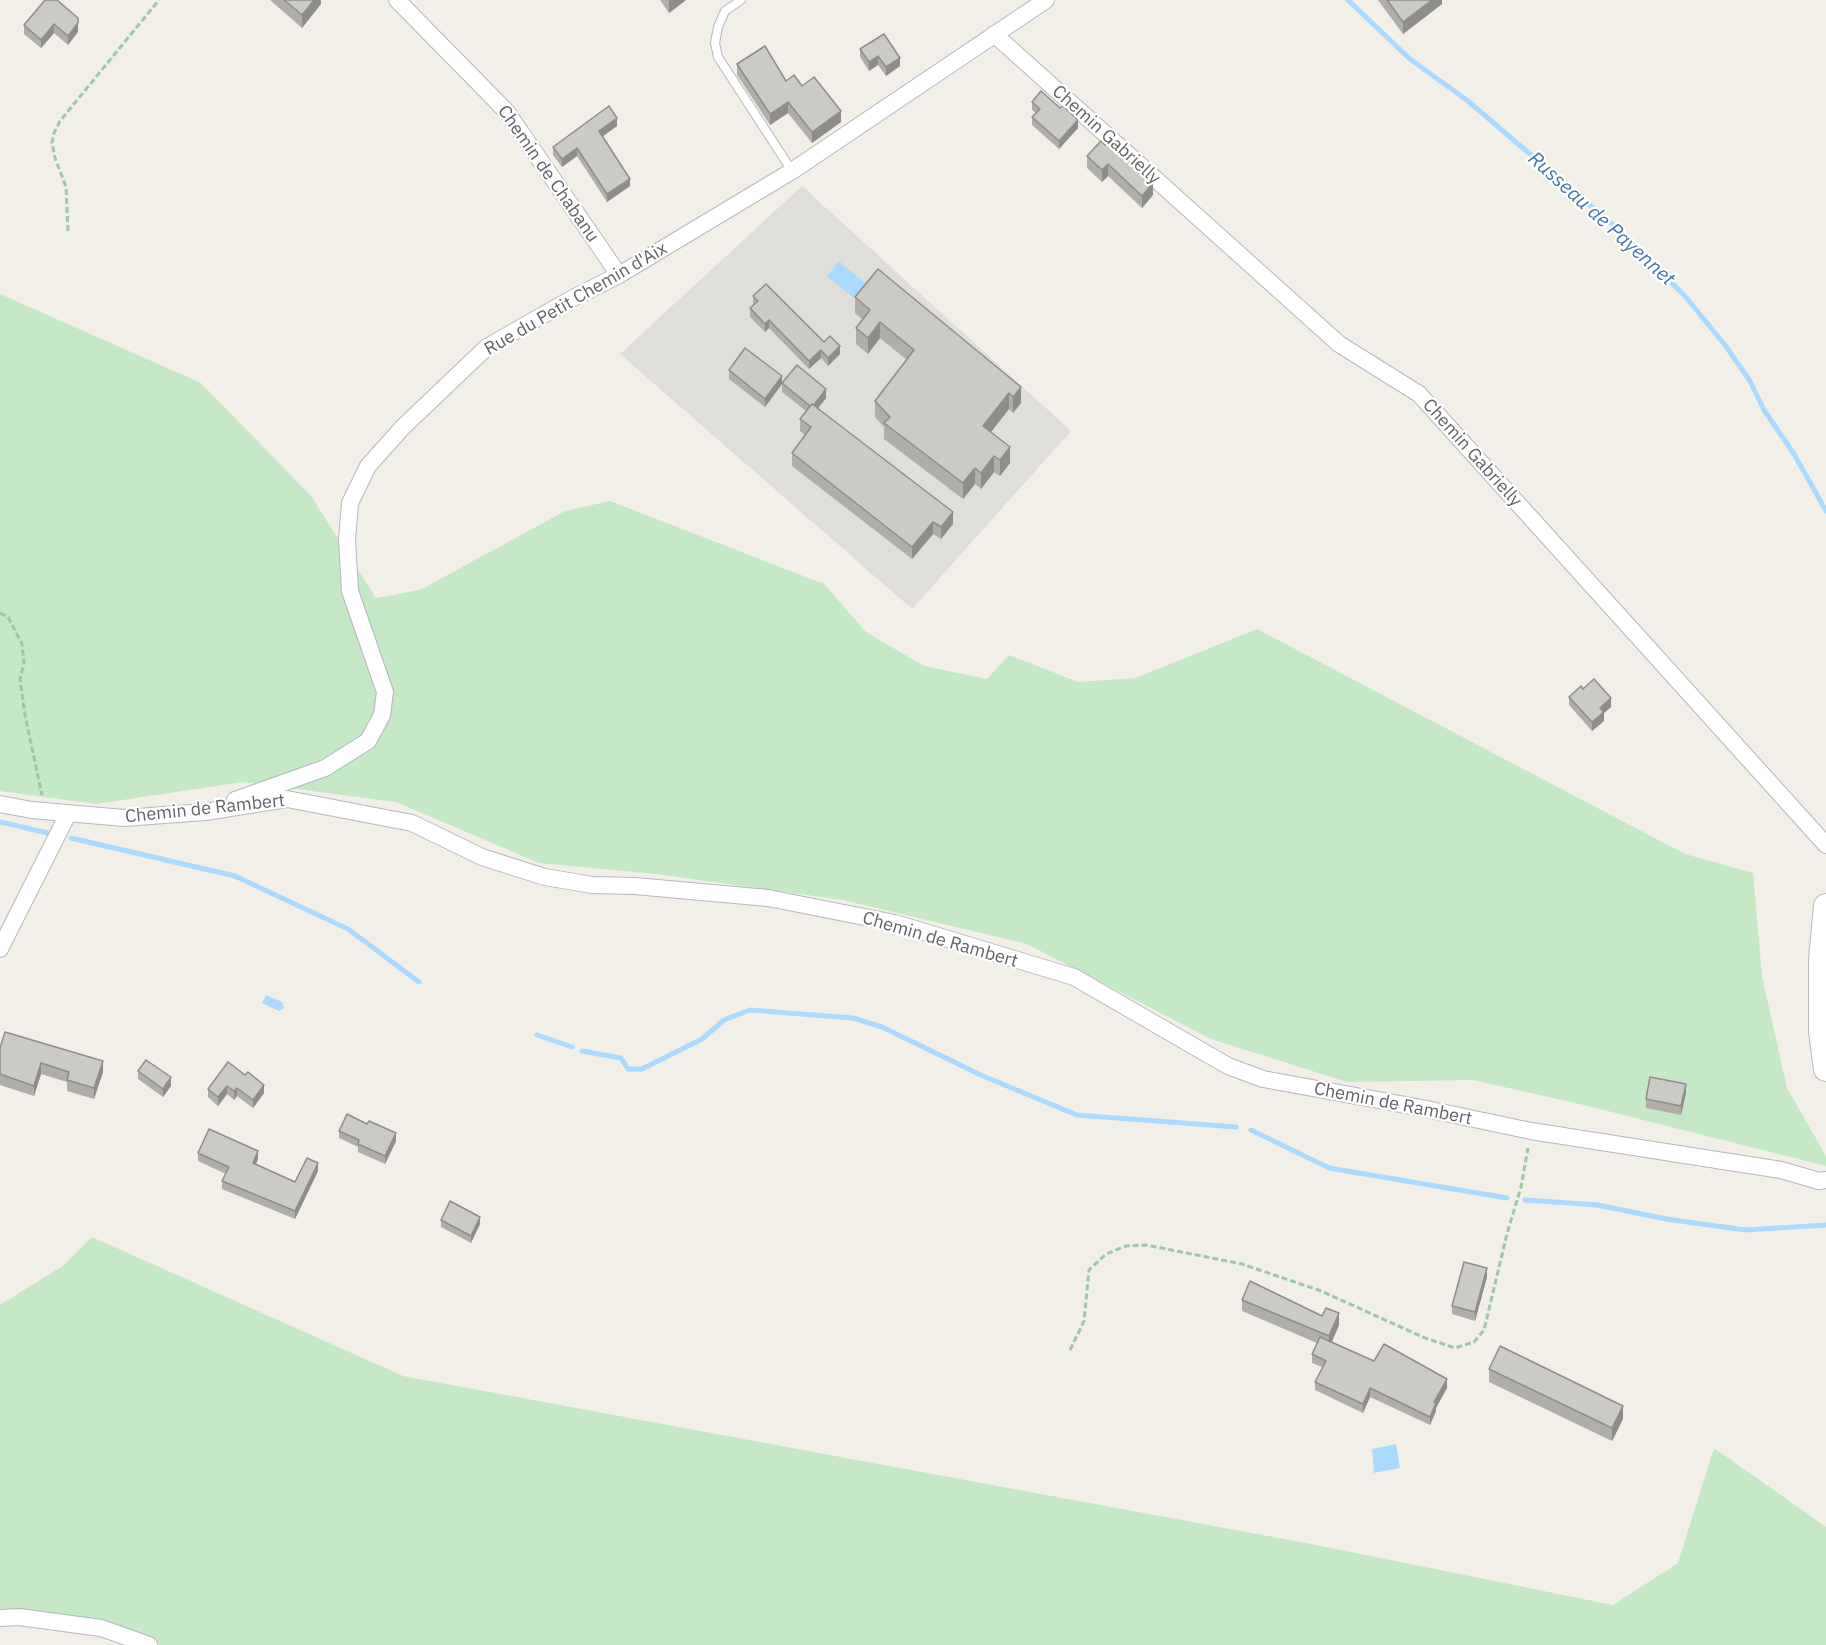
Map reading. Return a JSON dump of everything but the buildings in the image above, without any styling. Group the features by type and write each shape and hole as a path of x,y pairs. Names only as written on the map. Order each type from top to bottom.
{"main road":[{"path":"1826,906 1821,959 1821,1031 1826,1069"}],"street":[{"name":"Chemin de Chabanu","path":"397,0 507,112 618,275"},
{"name":"Rue du Petit Chemin d'Aix","path":"205,812 264,788 325,768 368,741 382,715 385,692 351,591 347,540 350,503 368,466 403,427 487,347 618,275 792,171 1046,0"},
{"name":"Chemin Gabrielly","path":"994,34 1339,344 1419,394 1826,845"},
{"name":"Chemin de Rambert","path":"0,804 46,812 124,818 205,812 287,799 412,823 482,857 545,877 592,885 635,886 768,898 895,923 1074,977 1228,1066 1263,1079 1422,1108 1531,1131 1781,1170 1819,1181 1826,1180"},
{"path":"0,949 68,814"},
{"path":"0,1618 19,1617 101,1628 149,1645"}],"lane":[{"path":"741,0 726,12 718,27 715,43 718,57 792,171"}],"path":[{"path":"68,231 66,187 55,158 52,143 54,133 60,121 159,0"},
{"path":"0,613 9,617 22,644 24,663 21,679 25,715 46,812"},
{"path":"1070,1350 1084,1321 1089,1270 1106,1254 1126,1246 1146,1245 1242,1264 1321,1292 1425,1338 1455,1348 1474,1342 1484,1330 1521,1187 1531,1131"}],"shaded area":[{"path":"802,186 1071,431 912,609 620,354"}],"green space":[{"path":"0,294 201,383 311,496 376,598 420,590 565,511 610,501 824,584 866,632 924,666 987,679 1009,655 1078,682 1136,678 1257,629 1685,854 1753,873 1762,976 1787,1088 1826,1156 1826,1166 1584,1105 1473,1080 1347,1082 1211,1039 1027,944 843,900 656,874 539,863 396,802 243,782 96,804 0,791"},
{"path":"92,1237 403,1376 1311,1544 1613,1605 1678,1563 1714,1448 1826,1527 1826,1645 149,1645 101,1628 0,1620 0,1305 64,1265"}],"water":[{"path":"839,261 866,284 854,298 827,276"},
{"path":"266,995 282,1002 284,1008 279,1011 262,1003"},
{"path":"1396,1444 1400,1468 1374,1473 1372,1449"}],"waterway":[{"name":"Russeau de Payennet","path":"1348,0 1410,59 1468,101 1620,231 1684,295 1725,345 1750,381 1764,410 1794,454 1826,511"},
{"path":"0,822 48,833"},
{"path":"71,838 235,876 348,929 419,982"},
{"path":"582,1051 621,1058 628,1069 642,1069 702,1039 724,1020 750,1010 853,1018 882,1027 983,1076 1077,1115 1236,1127"},
{"path":"537,1035 572,1047"},
{"path":"1251,1130 1329,1168 1507,1198"},
{"path":"1525,1200 1598,1205 1666,1219 1745,1230 1826,1225"}]}
